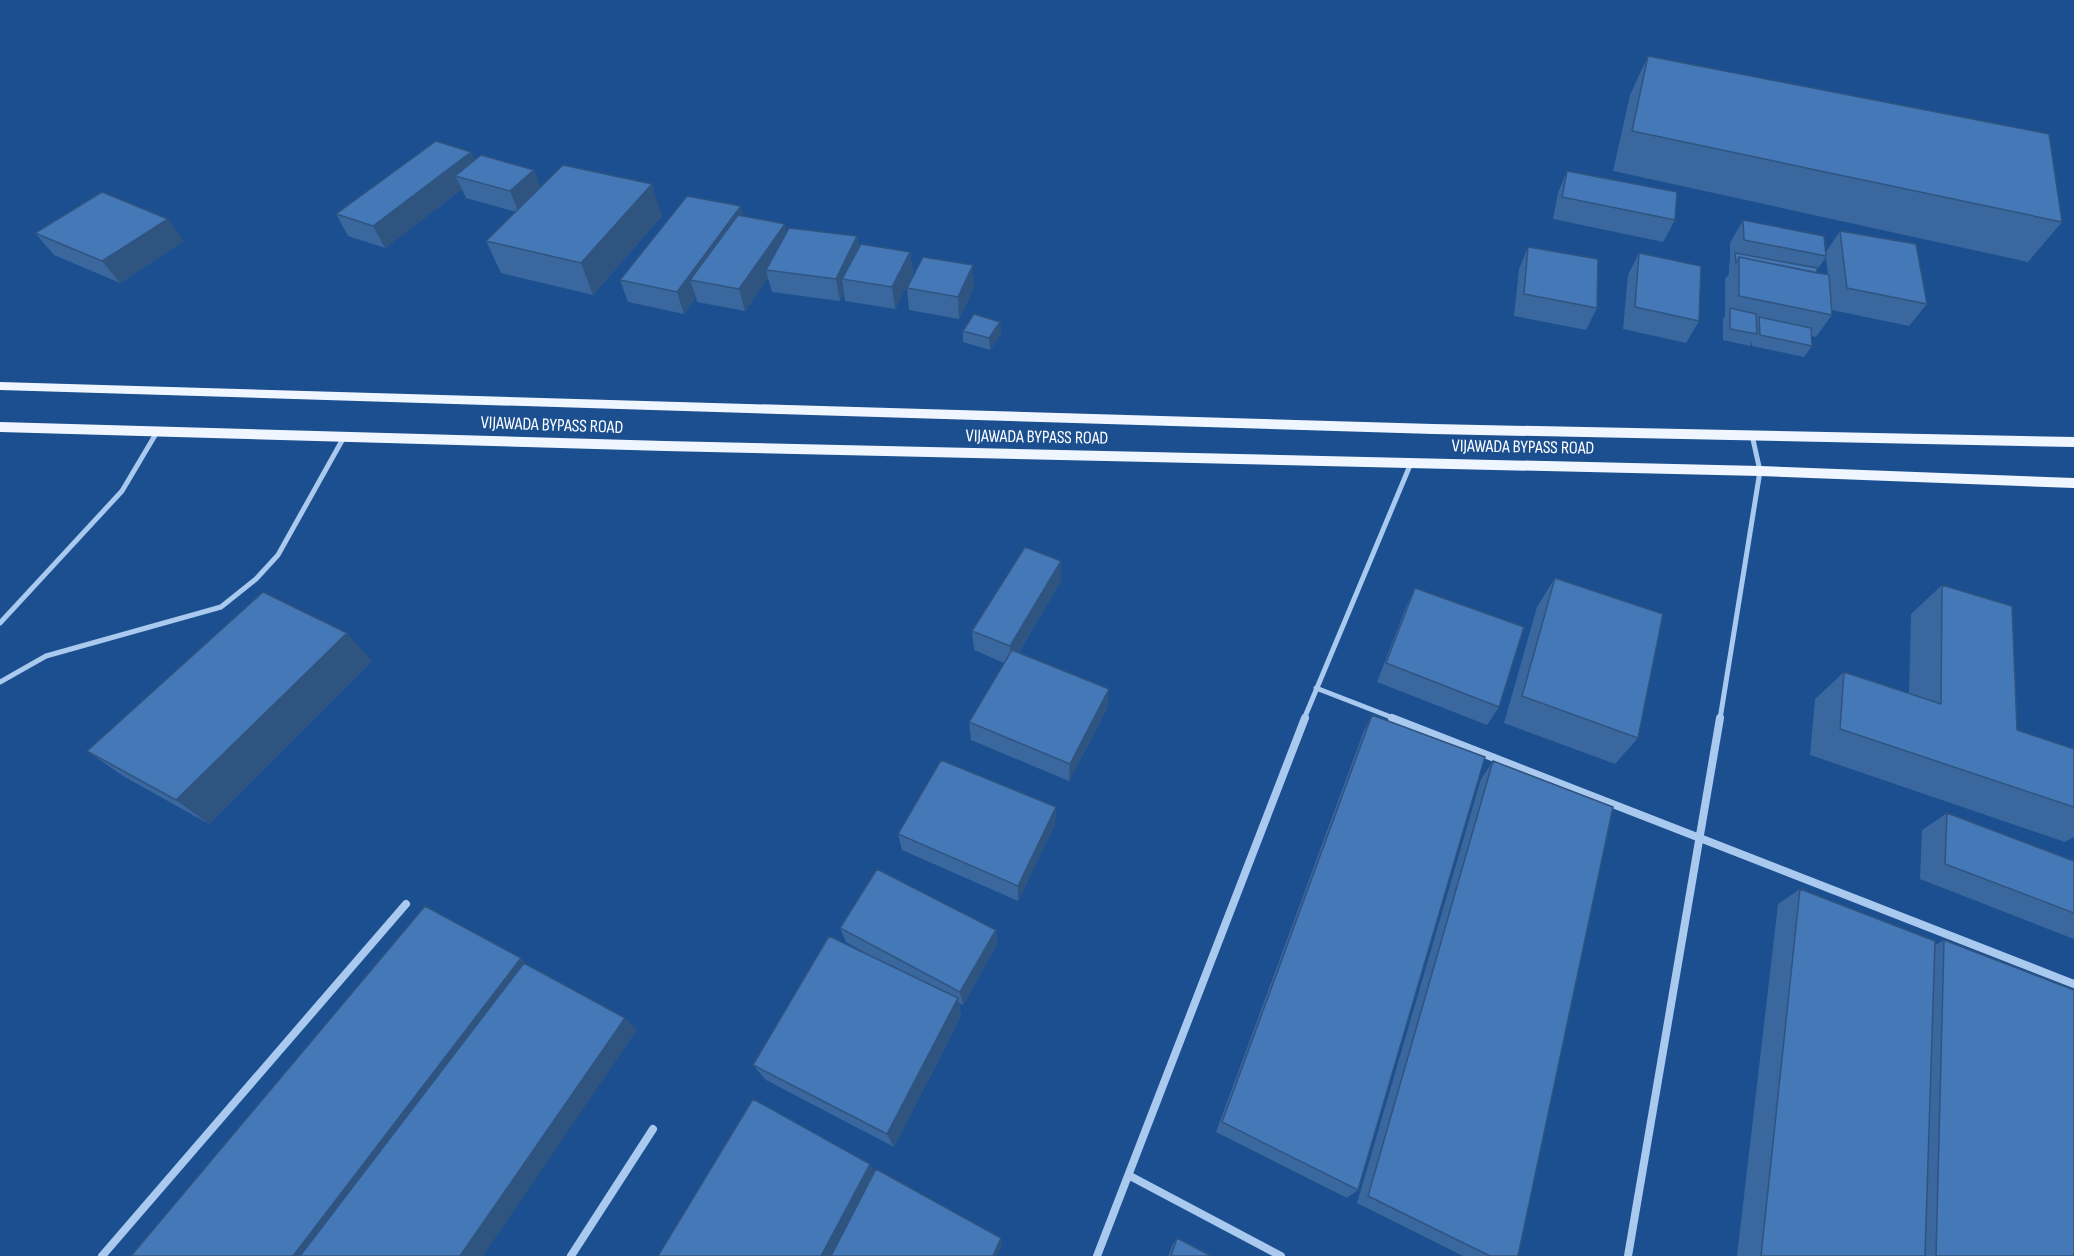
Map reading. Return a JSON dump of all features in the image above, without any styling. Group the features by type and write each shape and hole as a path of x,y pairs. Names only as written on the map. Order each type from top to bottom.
{"main road":[{"name":"VIJAWADA BYPASS ROAD","path":"0,386 1433,429 2074,442"},
{"name":"VIJAWADA BYPASS ROAD","path":"0,427 1760,471 2074,483"}],"street":[{"path":"0,623 122,491 158,432"},
{"path":"1628,1256 1701,838 1760,471 1752,435"},
{"path":"0,682 46,656 221,607 256,579 278,555 345,437"},
{"path":"1097,1256 1130,1176 1316,688 1411,463"},
{"path":"1316,688 2074,984"},
{"path":"102,1256 406,904"},
{"path":"571,1256 653,1129"},
{"path":"1130,1176 1281,1256"}],"building":[{"path":"1648,56 2049,134 2062,222 1632,131"},
{"path":"436,141 471,152 373,226 336,214"},
{"path":"481,155 534,170 510,191 455,176"},
{"path":"563,165 652,184 581,263 486,241"},
{"path":"1567,171 1677,192 1675,220 1562,197"},
{"path":"102,192 168,219 102,261 35,233"},
{"path":"687,196 741,206 677,292 620,280"},
{"path":"738,215 785,224 739,289 690,280"},
{"path":"1743,220 1824,236 1826,256 1744,240"},
{"path":"789,228 857,236 836,279 766,270"},
{"path":"1840,231 1916,244 1927,304 1847,288"},
{"path":"861,244 910,252 892,287 842,279"},
{"path":"1528,247 1598,259 1597,308 1524,294"},
{"path":"1639,253 1701,266 1699,321 1635,307"},
{"path":"1735,253 1817,268 1817,273 1739,257 1736,263"},
{"path":"923,257 973,265 958,297 907,288"},
{"path":"1739,257 1829,275 1832,315 1739,296"},
{"path":"1730,308 1756,314 1757,334 1730,329"},
{"path":"974,314 1000,322 989,338 963,331"},
{"path":"1759,317 1811,328 1812,346 1760,335"},
{"path":"1025,547 1061,561 1010,646 972,631"},
{"path":"1555,578 1663,614 1638,738 1522,696"},
{"path":"1942,585 2012,606 2017,730 2074,749 2074,807 1840,729 1844,672 1941,704"},
{"path":"1415,588 1524,627 1499,707 1386,663"},
{"path":"263,592 347,633 176,800 87,751"},
{"path":"1012,650 1109,689 1070,764 969,722"},
{"path":"1372,715 1485,757 1358,1190 1222,1122"},
{"path":"941,760 1056,807 1018,886 898,834"},
{"path":"1493,761 1613,807 1518,1256 1490,1256 1368,1196"},
{"path":"1947,813 2074,861 2074,913 1945,864"},
{"path":"877,869 996,930 960,992 840,928"},
{"path":"1800,889 1935,941 1925,1256 1761,1256"},
{"path":"425,906 521,958 293,1256 131,1256"},
{"path":"829,936 958,998 887,1134 753,1065"},
{"path":"1944,940 2074,990 2074,1256 1936,1256"},
{"path":"524,963 625,1018 460,1256 300,1256"},
{"path":"753,1099 870,1164 821,1256 658,1256"},
{"path":"876,1169 1001,1238 993,1256 831,1256"},
{"path":"1177,1238 1211,1256 1171,1256"}]}
